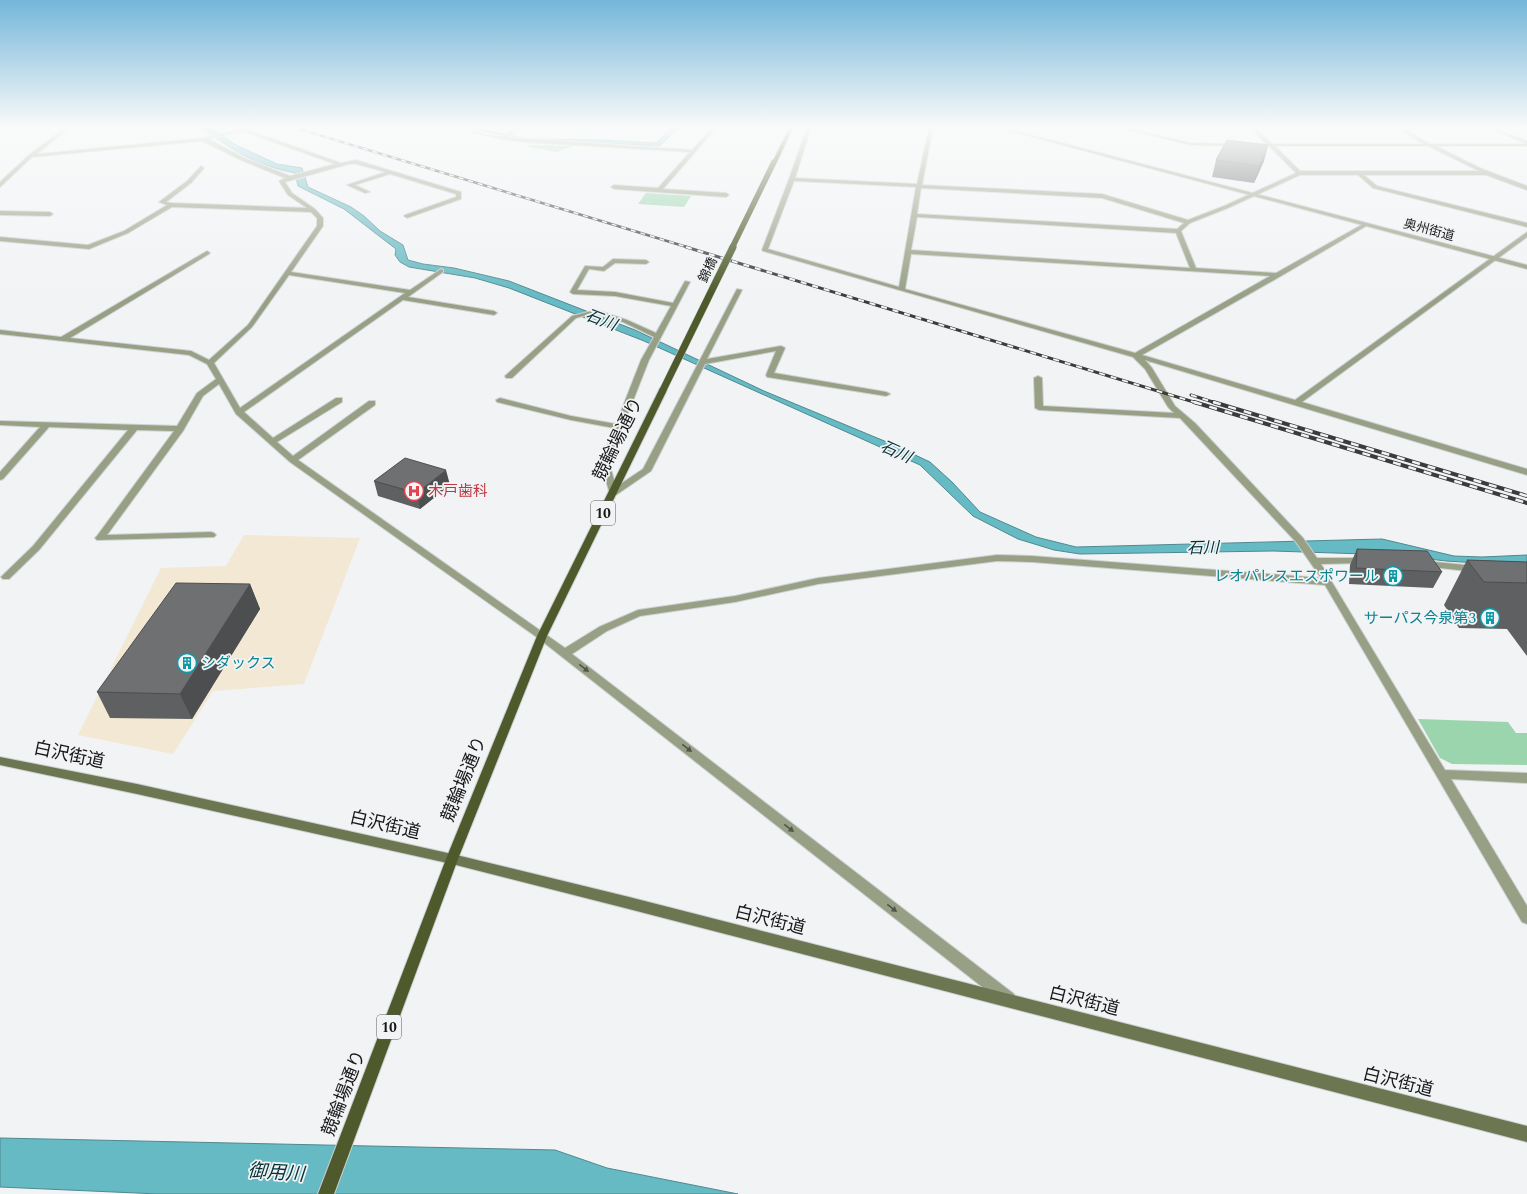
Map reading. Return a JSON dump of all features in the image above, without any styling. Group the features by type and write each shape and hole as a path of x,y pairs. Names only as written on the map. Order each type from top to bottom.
{"main road":[{"name":"錦橋","path":"664,390 764,184"},
{"name":"競輪場通り","path":"326,1194 452,859 542,636 664,390"},
{"name":"白沢街道","path":"0,760 452,859 1527,1134"}],"street":[{"path":"187,184 162,202 171,204 312,210"},
{"path":"210,363 250,326 320,226 320,218 312,210 290,194 284,184"},
{"path":"354,184 350,185 367,192"},
{"path":"407,216 459,198 459,193 429,184"},
{"path":"659,190 664,184"},
{"path":"790,184 766,250 902,290 1136,355 1527,472"},
{"path":"878,184 1102,196 1188,222"},
{"name":"奥州街道","path":"1211,184 1527,267"},
{"path":"914,215 1178,231 1188,222 1277,184"},
{"path":"1371,184 1375,187 1527,224"},
{"path":"1514,184 1527,188"},
{"path":"902,290 919,186"},
{"path":"614,187 726,195"},
{"path":"0,239 89,247 126,232 171,204"},
{"path":"0,213 50,214"},
{"path":"1136,355 1365,225"},
{"path":"1178,231 1194,270"},
{"path":"1296,403 1527,234"},
{"path":"907,252 1279,275"},
{"path":"64,338 207,254"},
{"path":"646,262 613,261 604,269 587,267 573,292 615,294 675,305"},
{"path":"239,412 441,271"},
{"path":"287,273 410,292"},
{"path":"687,282 645,360 605,462 613,492 647,471 704,362 739,290"},
{"path":"402,298 494,313"},
{"path":"509,376 574,317 594,311 625,321 658,336"},
{"path":"0,332 192,353 210,363 239,412 293,460 542,636 1012,1002"},
{"path":"704,362 781,348 770,375 886,394"},
{"path":"1136,355 1148,368 1172,407 1192,425 1300,540 1315,561 1527,918"},
{"path":"1038,378 1039,408 1182,416"},
{"path":"211,535 100,538 180,430 200,394 220,380"},
{"path":"273,442 339,400"},
{"path":"500,400 570,418 618,427"},
{"path":"293,460 372,404"},
{"path":"0,423 180,430"},
{"path":"0,477 46,425"},
{"path":"6,577 36,548 134,428"},
{"path":"564,653 603,629 638,613 735,599 818,581 997,558 1032,559 1328,582"},
{"path":"1315,561 1378,560"},
{"path":"1418,563 1489,571"},
{"path":"1442,774 1527,778"}],"shaded area":[{"path":"244,535 360,538 304,684 213,691 173,754 78,735 161,568 226,566"}],"green space":[{"path":"646,193 691,196 684,207 638,204"},
{"path":"1418,719 1508,722 1516,733 1527,733 1527,765 1452,764 1440,758"}],"water":[{"name":"石川","path":"297,184 307,184 308,187 351,207 364,216 380,231 403,245 408,260 423,264 454,268 509,281 635,330 764,391 894,445 930,462 952,482 980,512 1036,537 1076,547 1382,539 1454,556 1482,557 1527,555 1527,564 1509,565 1446,561 1395,555 1273,551 1080,554 1054,550 1018,539 973,516 920,465 644,341 509,288 475,278 409,267 400,262 395,255 396,249 344,209 298,186"},
{"name":"御用川","path":"0,1138 555,1150 607,1168 738,1194 159,1194 0,1187"}],"building":[{"path":"405,458 446,470 417,493 374,481"},
{"path":"1357,549 1427,551 1442,572 1356,568"},
{"path":"1467,560 1527,562 1527,583 1484,582"},
{"path":"176,583 250,584 180,694 97,692"}],"railway":[{"path":"479,184 690,248"},
{"path":"686,247 1197,403"},
{"path":"1191,395 1216,403"},
{"path":"1194,402 1527,503"},
{"path":"1213,402 1527,496"}],"place":[{"name":"木戸歯科","path":"414,491"},
{"name":"レオパレスエスポワール","path":"1393,576"},
{"name":"サーパス今泉第3","path":"1490,618"},
{"name":"シダックス","path":"187,663"}]}
